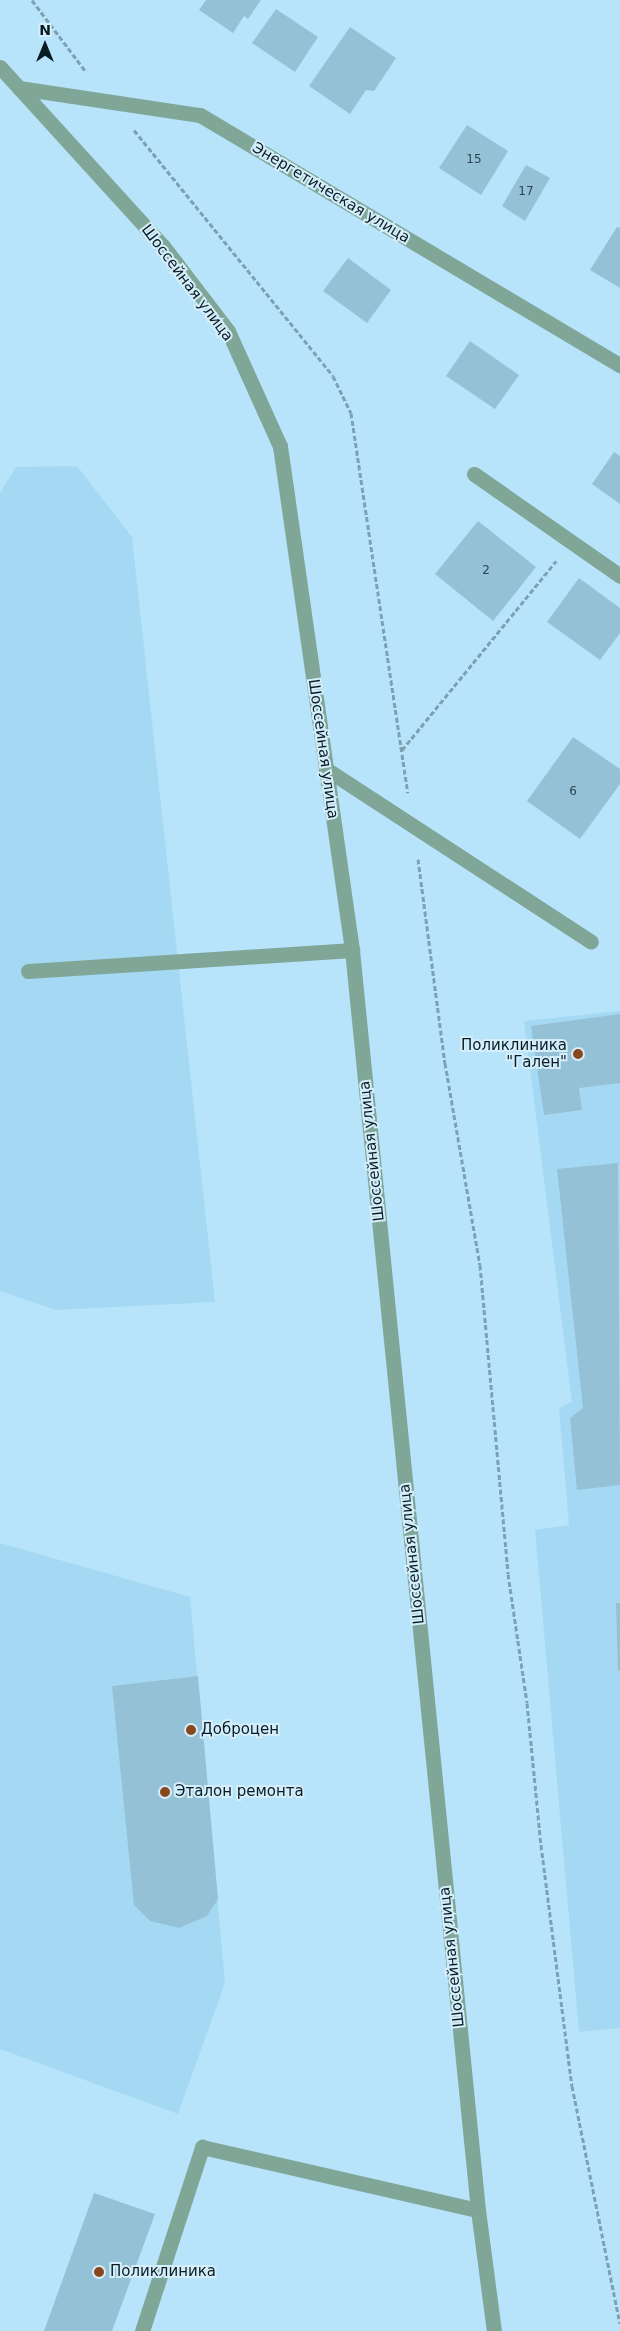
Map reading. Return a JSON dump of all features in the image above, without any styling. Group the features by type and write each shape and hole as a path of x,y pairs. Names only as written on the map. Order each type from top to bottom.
{"street":[{"name":"Шоссейная улица","path":"0,67 163,246 228,331 280,446 352,950 478,2210 494,2331"},
{"name":"Энергетическая улица","path":"19,88 200,115 620,364"},
{"path":"474,474 620,576"},
{"path":"326,768 591,942"},
{"path":"28,971 352,950"},
{"path":"142,2331 202,2147 478,2210"}],"path":[{"path":"32,0 53,24 107,102 128,122 333,376 351,413 409,799"},
{"path":"402,751 559,558"},
{"path":"416,848 444,1063 480,1265 508,1574 527,1703 541,1845 572,2086 620,2323"}],"shaded area":[{"path":"77,466 132,537 215,1302 56,1310 0,1291 0,493 16,467"},
{"path":"620,1011 620,2028 579,2032 535,1530 569,1525 559,1408 572,1402 524,1021"},
{"path":"0,1543 190,1597 225,1983 178,2114 0,2049"}],"building":[{"path":"206,0 261,0 248,19 244,16 233,33 199,10"},
{"path":"276,9 318,37 295,72 252,43"},
{"path":"350,27 396,58 374,91 366,90 350,114 309,86"},
{"path":"467,125 508,151 481,195 439,168"},
{"path":"526,165 550,178 525,221 502,206"},
{"path":"617,227 620,228 620,288 590,270"},
{"path":"348,258 391,290 367,323 323,291"},
{"path":"470,341 519,375 495,409 446,376"},
{"path":"614,452 620,456 620,504 592,484"},
{"path":"478,521 536,567 493,621 435,574"},
{"path":"579,578 620,608 620,633 600,660 547,622"},
{"path":"573,737 620,769 620,784 580,839 527,801"},
{"name":"Поликлиника \"Гален\"","path":"620,1014 620,1083 579,1088 582,1110 544,1115 531,1026"},
{"path":"618,1163 620,1485 577,1490 570,1418 583,1408 557,1169"},
{"path":"616,1603 620,1603 620,1671 618,1671"},
{"name":"Эталон ремонта","path":"198,1676 218,1899 207,1916 179,1928 150,1921 134,1905 112,1686"},
{"name":"Поликлиника","path":"94,2193 155,2214 112,2331 44,2331"}],"place":[{"name":"Поликлиника \"Гален\"","path":"578,1054"},
{"name":"Доброцен","path":"191,1730"},
{"name":"Эталон ремонта","path":"165,1792"},
{"name":"Поликлиника","path":"99,2272"}]}
